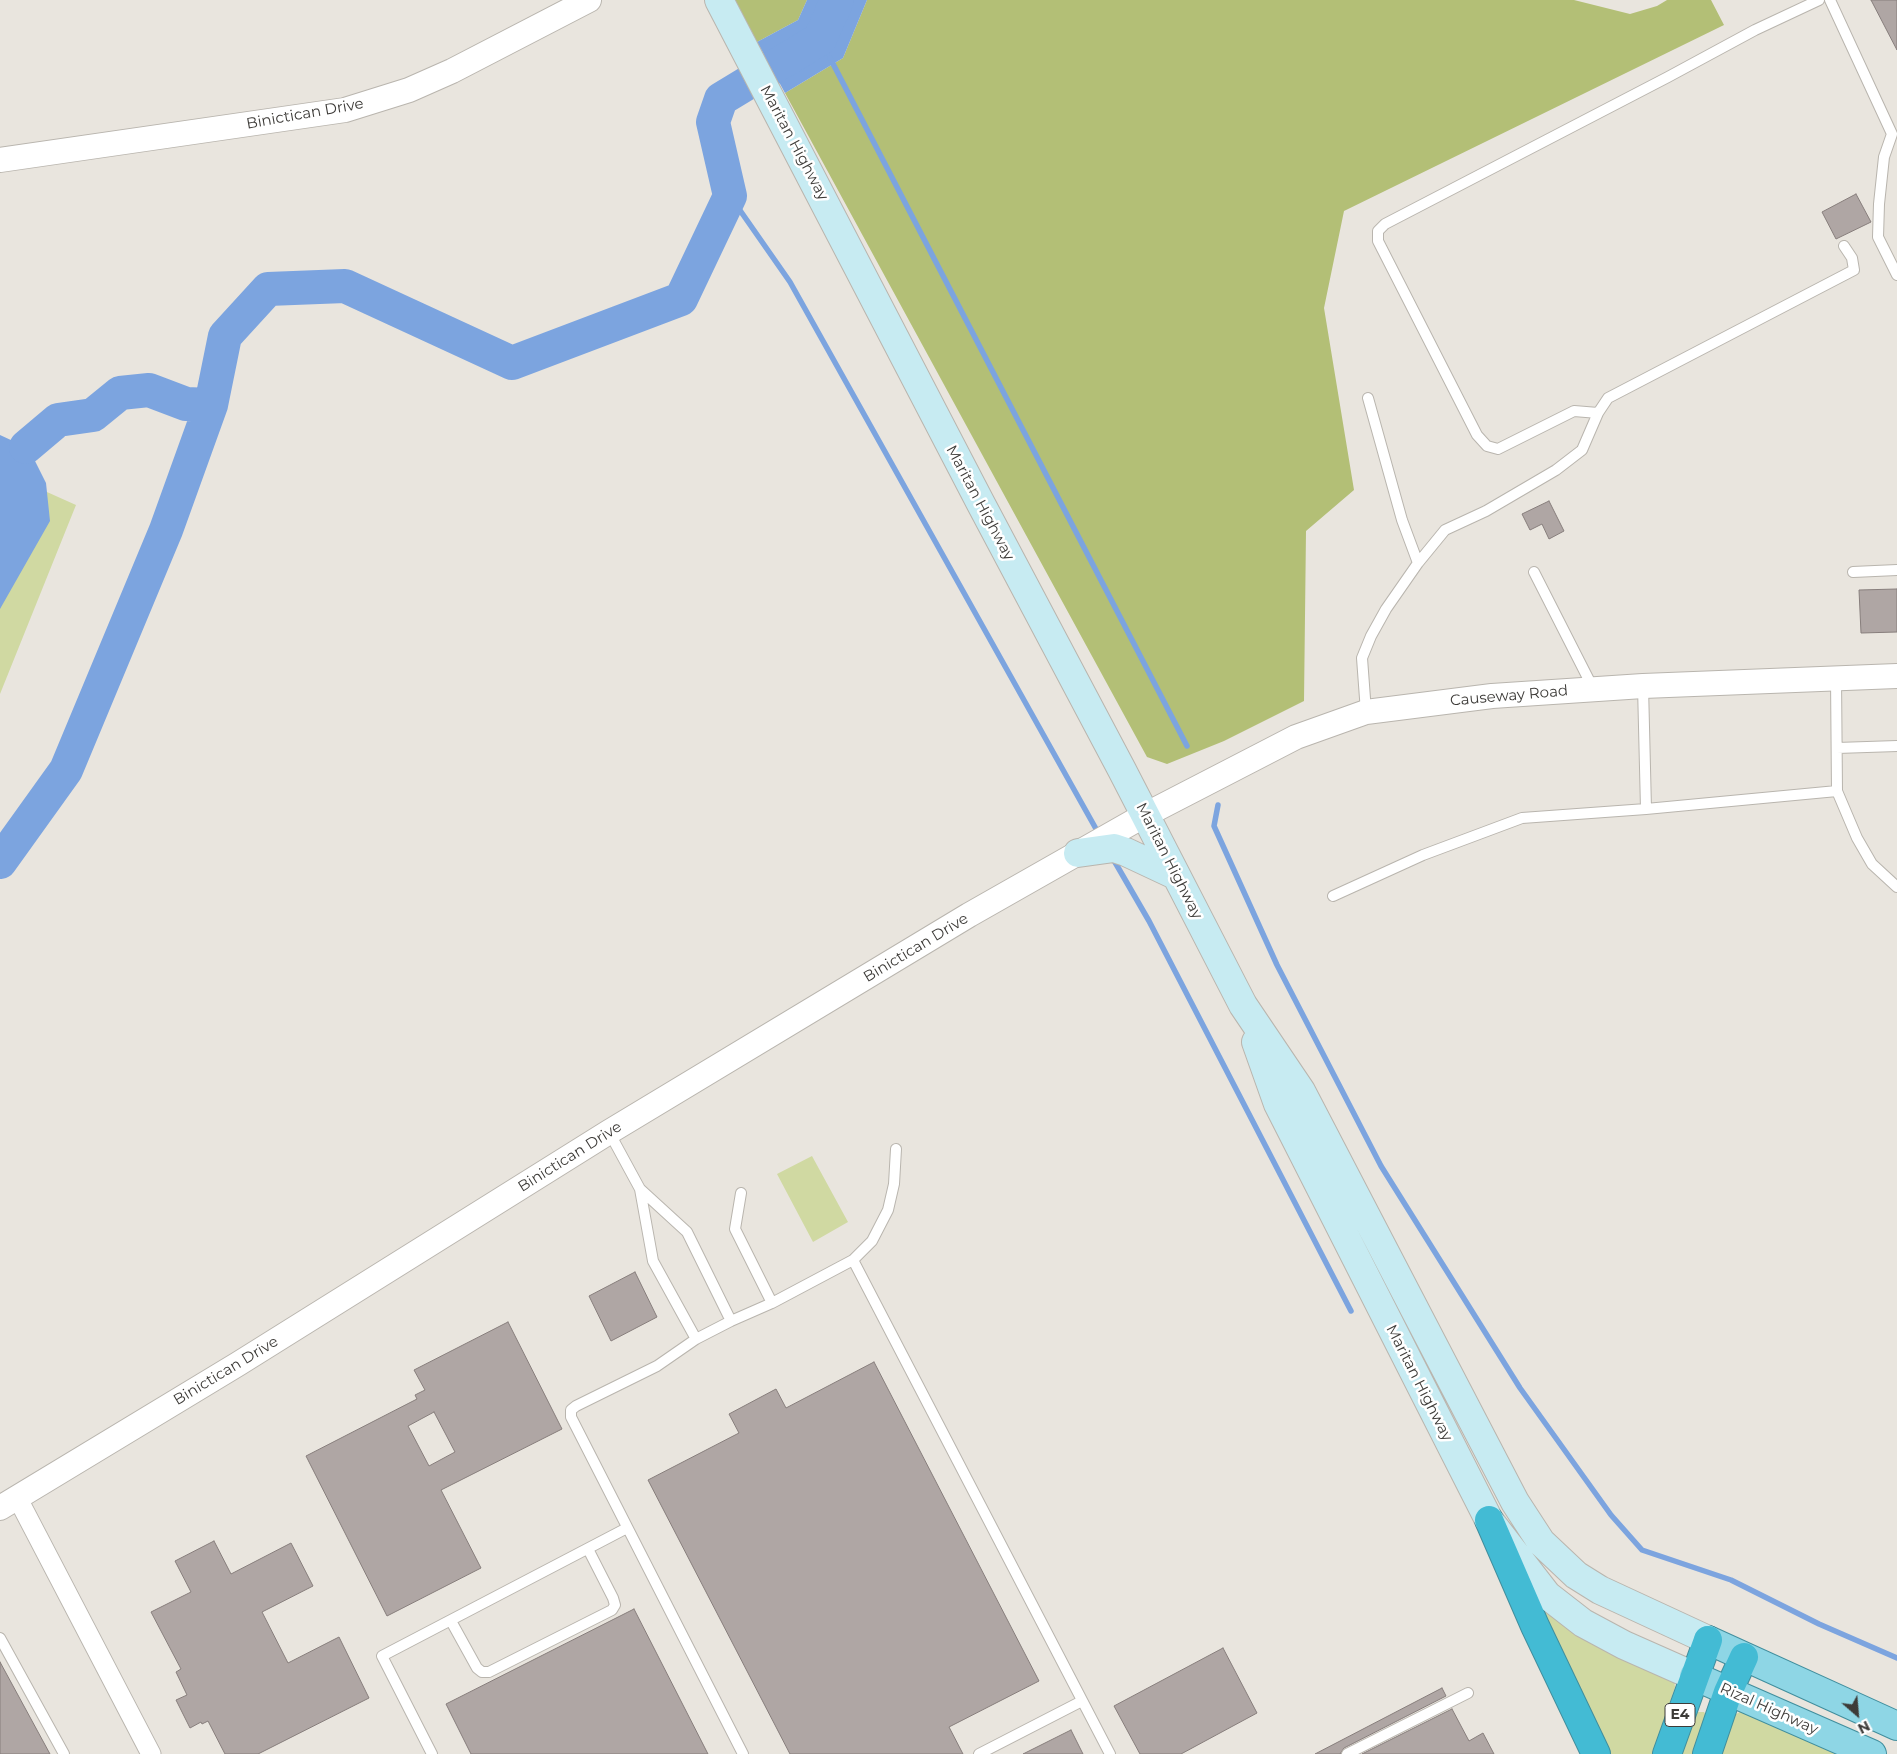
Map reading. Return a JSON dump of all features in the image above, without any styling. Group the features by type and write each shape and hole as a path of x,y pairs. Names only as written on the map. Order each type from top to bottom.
{"highway":[{"path":"1489,1520 1518,1588 1596,1754"},
{"name":"E4","path":"1667,1754 1708,1640"},
{"name":"E4","path":"1707,1754 1728,1692 1744,1657"}],"main road":[{"name":"Maritan Highway","path":"719,1 1145,815 1242,1005 1278,1104 1489,1520 1546,1595 1576,1617 1624,1645 1694,1676"},
{"path":"1078,853 1114,848 1176,875"},
{"name":"Maritan Highway","path":"1242,1005 1301,1091 1515,1502 1541,1542 1576,1575 1600,1590 1708,1640"},
{"path":"1708,1640 1897,1726"},
{"name":"Rizal Highway","path":"1694,1676 1872,1754"}],"street":[{"name":"Binictican Drive","path":"0,160 344,110 409,90 443,75 589,0"},
{"name":"Causeway Road","path":"1145,815 1296,738 1366,712 1492,696 1594,689 1897,676"},
{"name":"Binictican Drive","path":"9,1502 238,1364 609,1132 826,1003 969,915 1145,815"},
{"path":"9,1502 151,1754"}],"lane":[{"path":"1598,412 1574,411 1498,449 1487,446 1477,435 1378,241 1378,231 1385,224 1755,30 1819,0"},
{"path":"1830,0 1894,133 1884,157 1878,204 1878,238 1897,275"},
{"path":"1366,712 1362,658 1371,636 1386,609 1418,563 1445,530 1486,511 1556,470 1582,450 1598,412 1608,398 1854,270 1852,258 1844,246"},
{"path":"1368,398 1402,520 1418,563"},
{"path":"1853,572 1897,570"},
{"path":"1534,572 1594,689"},
{"path":"1836,678 1838,791 1857,838 1872,864 1897,887"},
{"path":"1643,686 1646,809"},
{"path":"1836,748 1897,746"},
{"path":"1333,896 1423,855 1522,818 1646,809 1838,791"},
{"path":"609,1132 640,1189 686,1232 731,1321"},
{"path":"743,1754 571,1417 571,1410 657,1366 696,1340 731,1321 772,1303 853,1260 872,1241 888,1210 894,1184 896,1149"},
{"path":"640,1189 652,1261 696,1340"},
{"path":"741,1193 735,1229 772,1303"},
{"path":"853,1260 1110,1754"},
{"path":"432,1754 382,1656 627,1528"},
{"path":"451,1621 477,1668 482,1672 489,1672 612,1610 615,1605 613,1598 588,1549"},
{"path":"0,1638 64,1754"},
{"path":"1347,1754 1468,1693"},
{"path":"979,1754 1082,1701"}],"green space":[{"path":"735,0 807,0 798,20 757,42"},
{"path":"867,0 1574,0 1630,14 1657,6 1667,0 1711,0 1724,25 1344,211 1324,308 1354,490 1306,531 1304,701 1224,741 1167,764 1147,757 785,93 843,58"},
{"path":"0,471 76,505 0,694"},
{"path":"812,1156 848,1222 813,1242 777,1174"},
{"path":"1538,1606 1674,1680 1675,1687 1653,1754 1605,1754"},
{"path":"1698,1712 1704,1712 1706,1715 1695,1754 1682,1754 1695,1716"},
{"path":"1740,1712 1845,1754 1721,1754 1736,1714"}],"water":[{"path":"807,0 867,0 843,58 785,93 757,42 798,20"},
{"path":"0,435 26,447 35,461 46,483 50,521 0,609"}],"building":[{"path":"1871,0 1897,0 1897,50"},
{"path":"1856,194 1871,222 1836,239 1822,212"},
{"path":"1549,501 1564,531 1549,539 1542,524 1530,530 1522,514"},
{"path":"1897,589 1897,632 1861,633 1859,590"},
{"path":"635,1272 657,1317 611,1341 589,1296"},
{"path":"508,1322 562,1429 441,1490 481,1568 387,1616 306,1456 417,1399 415,1395 425,1390 414,1370","holes":["434,1412 455,1452 429,1466 408,1426"]},
{"path":"874,1362 1039,1681 949,1727 963,1754 790,1754 648,1480 739,1433 729,1414 776,1389 786,1408"},
{"path":"214,1541 231,1574 291,1543 313,1586 262,1612 288,1663 339,1637 369,1698 258,1754 225,1754 208,1721 202,1724 201,1722 190,1728 176,1700 187,1695 176,1672 181,1669 151,1612 191,1592 175,1561"},
{"path":"634,1609 708,1754 471,1754 446,1704"},
{"path":"1223,1648 1257,1713 1181,1754 1140,1754 1114,1706"},
{"path":"0,1662 50,1754 0,1754"},
{"path":"1442,1688 1446,1696 1344,1748 1340,1754 1315,1754"},
{"path":"1452,1709 1469,1741 1483,1733 1494,1754 1362,1754"},
{"path":"1071,1730 1083,1754 1023,1754"}],"waterway":[{"path":"0,862 66,770 166,530 211,405 225,336 268,289 345,286 512,363 681,299 730,196 713,122 721,99 820,39 837,0"},
{"path":"830,58 1187,746"},
{"path":"730,196 790,282 1100,836"},
{"path":"26,447 58,420 93,415 120,393 149,390 186,404 211,405"},
{"path":"1218,805 1214,826 1277,965 1381,1166 1520,1388 1611,1515 1642,1550 1731,1580 1819,1624 1897,1658"},
{"path":"1112,857 1149,921 1351,1311"}]}
